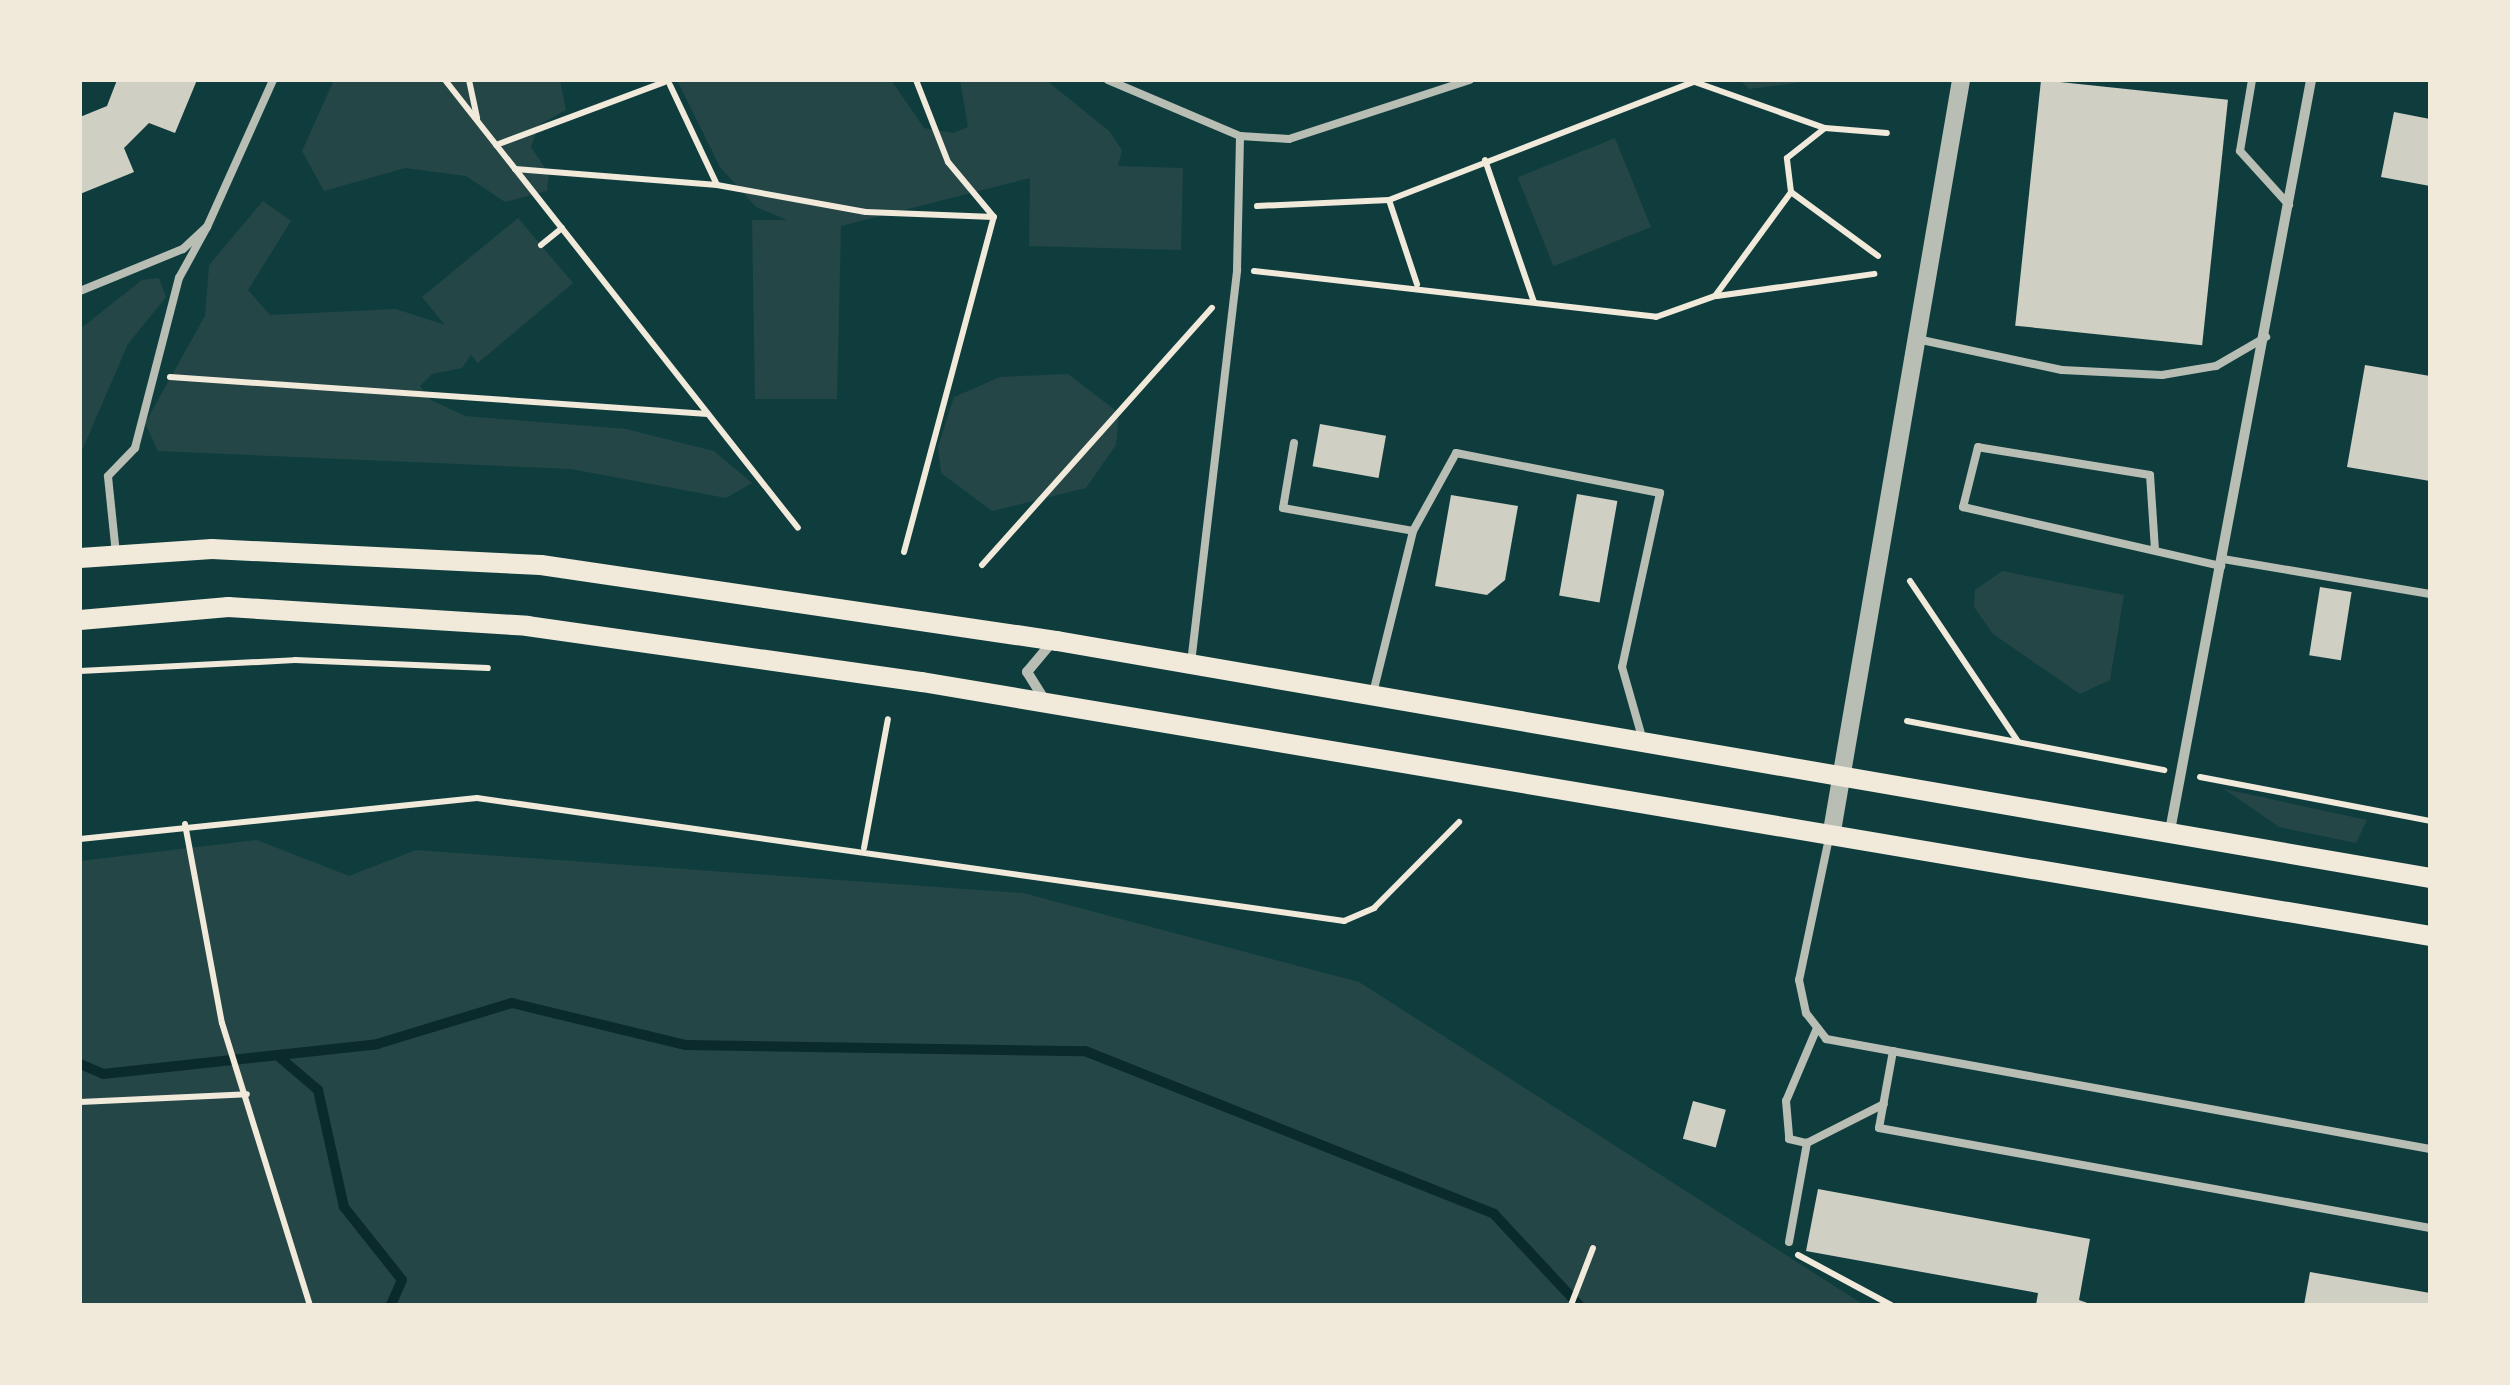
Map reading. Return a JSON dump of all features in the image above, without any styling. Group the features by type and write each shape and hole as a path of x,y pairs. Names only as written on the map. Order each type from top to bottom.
{"main road":[{"path":"80,558 212,549 540,565 1191,663 1842,776 2169,838 2430,878"},
{"path":"80,620 228,606 527,626 1049,704 1832,831 2430,936"}],"street":[{"path":"1832,831 1912,338 1961,80"},
{"path":"2169,838 2266,337 2311,80"},
{"path":"1049,704 1027,672 1057,641"}],"lane":[{"path":"116,554 108,476 135,448 179,278 273,80"},
{"path":"1108,80 1240,136 1289,139 1346,126 1470,80"},
{"path":"2252,80 2240,151 2288,205"},
{"path":"1191,663 1238,270 1240,136"},
{"path":"80,292 183,249 206,228"},
{"path":"1912,338 2062,370 2162,375 2216,366 2266,337"},
{"path":"1294,443 1282,508 1413,531"},
{"path":"2155,550 2150,475 1978,447 1964,507 2155,550 2430,594"},
{"path":"1372,696 1413,531 1456,453 1660,493 1622,667 1643,742"},
{"path":"1832,831 1799,980 1817,1028 1826,1039 2430,1148"},
{"path":"1817,1028 1786,1101 1789,1139 1807,1144 1884,1104"},
{"path":"1893,1051 1879,1128 2430,1228"},
{"path":"1789,1242 1807,1144"}],"path":[{"path":"445,80 798,528"},
{"path":"469,80 477,120"},
{"path":"916,80 948,162 994,216"},
{"path":"1240,206 1388,200 1691,81 1826,128 1888,133"},
{"path":"496,145 669,82 717,186"},
{"path":"1716,296 1790,192 1787,158 1826,128"},
{"path":"1484,160 1534,302"},
{"path":"515,170 717,186 866,212 994,216"},
{"path":"1790,192 1878,256"},
{"path":"1388,200 1418,285"},
{"path":"904,552 994,216"},
{"path":"541,245 562,228"},
{"path":"982,565 1194,334 1238,270 1418,285 1656,318 1716,296 1874,274"},
{"path":"153,377 708,414"},
{"path":"1910,581 2018,742"},
{"path":"80,671 295,660 488,668"},
{"path":"864,848 888,719"},
{"path":"80,839 185,824 477,798 864,848 1344,921 1374,908 1459,822"},
{"path":"185,824 222,1023 310,1305"},
{"path":"80,1102 247,1094"},
{"path":"1789,1242 1804,1263 1890,1305"},
{"path":"1571,1305 1593,1248"}],"shaded area":[{"path":"334,80 560,80 566,110 539,125 531,147 549,174 547,191 505,202 466,176 405,168 324,191 302,151"},
{"path":"677,80 891,80 924,128 953,133 968,127 960,80 1046,80 1109,131 1122,150 1118,166 1183,168 1181,250 1029,246 1030,178 841,226 837,399 755,399 752,220 787,220 756,207 720,167"},
{"path":"1740,80 1820,80 1749,89"},
{"path":"1615,138 1651,227 1554,266 1518,177"},
{"path":"263,201 291,221 248,290 270,315 396,309 445,325 422,297 518,218 573,283 478,363 471,355 462,368 432,374 420,386 431,400 465,416 626,429 714,451 752,483 726,498 571,469 158,451 145,423 205,316 209,265"},
{"path":"159,278 166,297 128,344 80,455 80,329 142,280"},
{"path":"1068,374 1119,413 1116,445 1086,488 992,511 941,473 938,447 954,397 1000,377"},
{"path":"2002,571 2124,595 2110,680 2080,694 1993,634 1974,607 1975,590"},
{"path":"2224,789 2367,820 2356,843 2279,827"},
{"path":"257,840 349,876 416,850 1023,893 1359,982 1864,1305 80,1305 80,861"}],"building":[{"path":"117,80 197,80 175,133 149,123 124,148 134,172 80,194 80,117 107,106"},
{"path":"2041,80 2228,100 2202,345 2015,326"},
{"path":"2394,112 2430,119 2430,186 2381,177"},
{"path":"2365,365 2430,376 2430,481 2347,467"},
{"path":"1320,424 1386,436 1379,478 1313,466"},
{"path":"1577,494 1617,501 1599,603 1559,595"},
{"path":"1451,495 1518,506 1505,580 1487,595 1435,586"},
{"path":"2320,587 2352,592 2341,660 2309,655"},
{"path":"1693,1101 1726,1110 1716,1147 1683,1139"},
{"path":"1818,1189 2090,1239 2079,1300 2093,1305 2036,1305 2038,1293 1806,1251"},
{"path":"2310,1272 2430,1293 2430,1305 2304,1305"}],"waterway":[{"path":"80,1064 103,1074 377,1044 512,1003 686,1045 1085,1051 1494,1214 1579,1305"},
{"path":"277,1055 318,1090 344,1207 402,1280 391,1305"}]}
